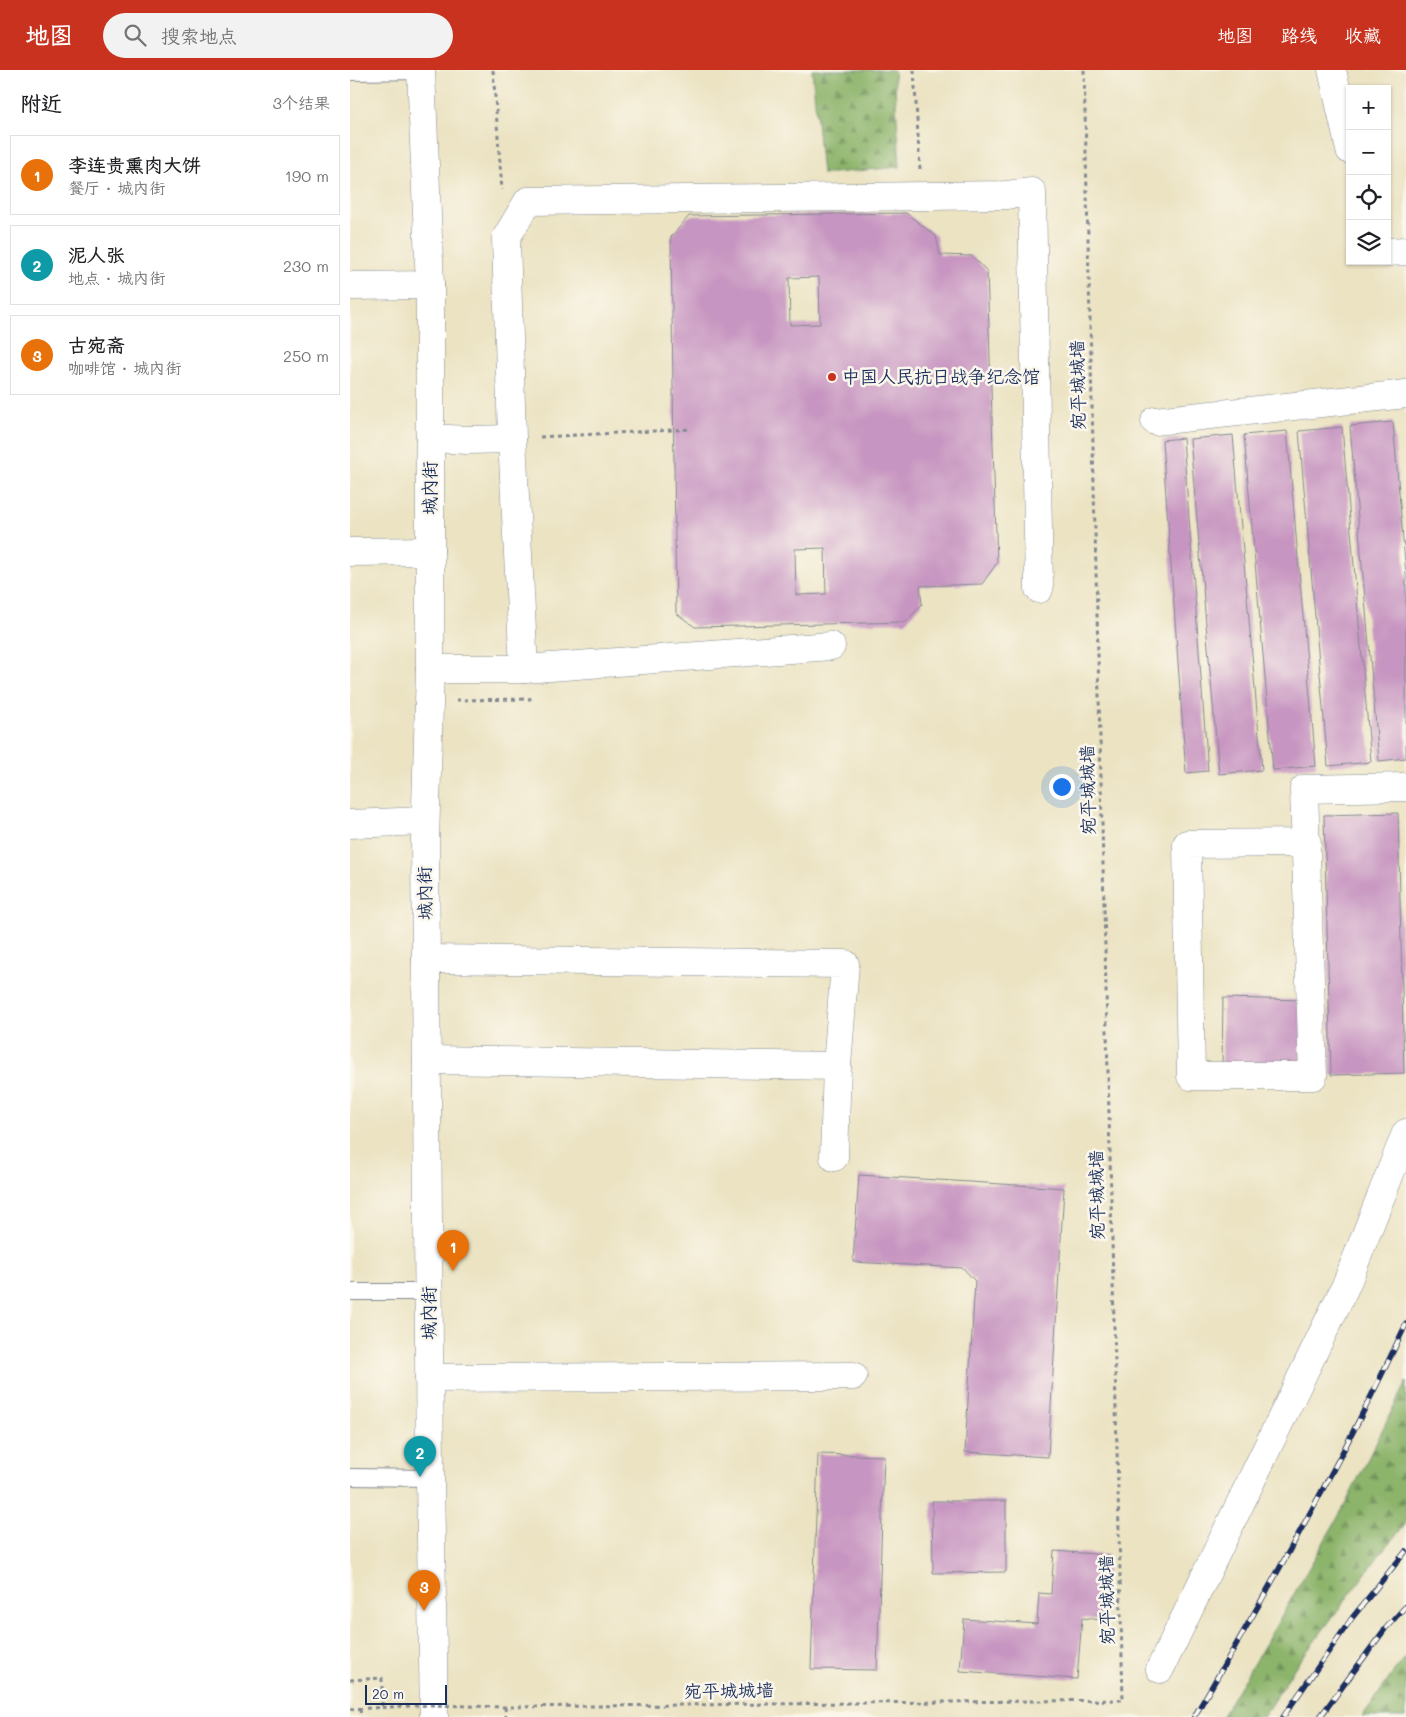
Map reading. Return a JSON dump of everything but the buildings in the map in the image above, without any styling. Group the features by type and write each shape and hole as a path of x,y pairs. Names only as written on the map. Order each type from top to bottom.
{"street":[{"name":"城内街","path":"422,70 430,284 430,668 425,821 428,1292 434,1717"},
{"path":"1332,70 1346,132"},
{"path":"524,669 512,439 506,238 528,201 1006,195 1032,192 1039,589"},
{"path":"1391,252 1406,250"},
{"path":"350,286 430,284"},
{"path":"1155,422 1406,394"},
{"path":"430,438 467,440 512,439"},
{"path":"350,552 430,551"},
{"path":"430,668 524,669 831,646"},
{"path":"1307,843 1187,844 1191,1076 1314,1076 1307,843 1304,789 1406,787"},
{"path":"350,824 425,821"},
{"path":"426,960 846,964 837,1066 834,1158"},
{"path":"427,1060 837,1066"},
{"path":"1160,1669 1346,1285 1406,1133"},
{"path":"429,1378 853,1376"}],"lane":[{"path":"350,72 422,70"},
{"path":"350,1292 428,1292"},
{"path":"350,1478 430,1478"}],"path":[{"path":"493,70 506,238"},
{"path":"914,70 922,195"},
{"name":"宛平城城墙","path":"350,1709 431,1704 505,1707 1123,1700 1084,70"},
{"path":"512,439 692,429"},
{"path":"428,700 530,699"},
{"path":"350,1680 382,1678 382,1708"},
{"path":"505,1707 506,1717"},
{"path":"360,1709 361,1717"}],"green space":[{"path":"812,70 894,70 900,167 822,174"},
{"path":"1406,1382 1406,1524 1387,1545 1295,1667 1263,1717 1221,1717 1345,1505"},
{"path":"1406,1655 1406,1717 1362,1717"}],"railway":[{"path":"1194,1717 1250,1621 1331,1474 1406,1324"},
{"path":"1283,1717 1352,1618 1406,1551"},
{"path":"1320,1717 1385,1629 1406,1606"}],"place":[{"name":"中国人民抗日战争纪念馆","path":"832,377"},
{"name":"李连贵熏肉大饼","path":"453,1271"},
{"name":"泥人张","path":"420,1477"},
{"name":"古宛斋","path":"424,1611"}]}
